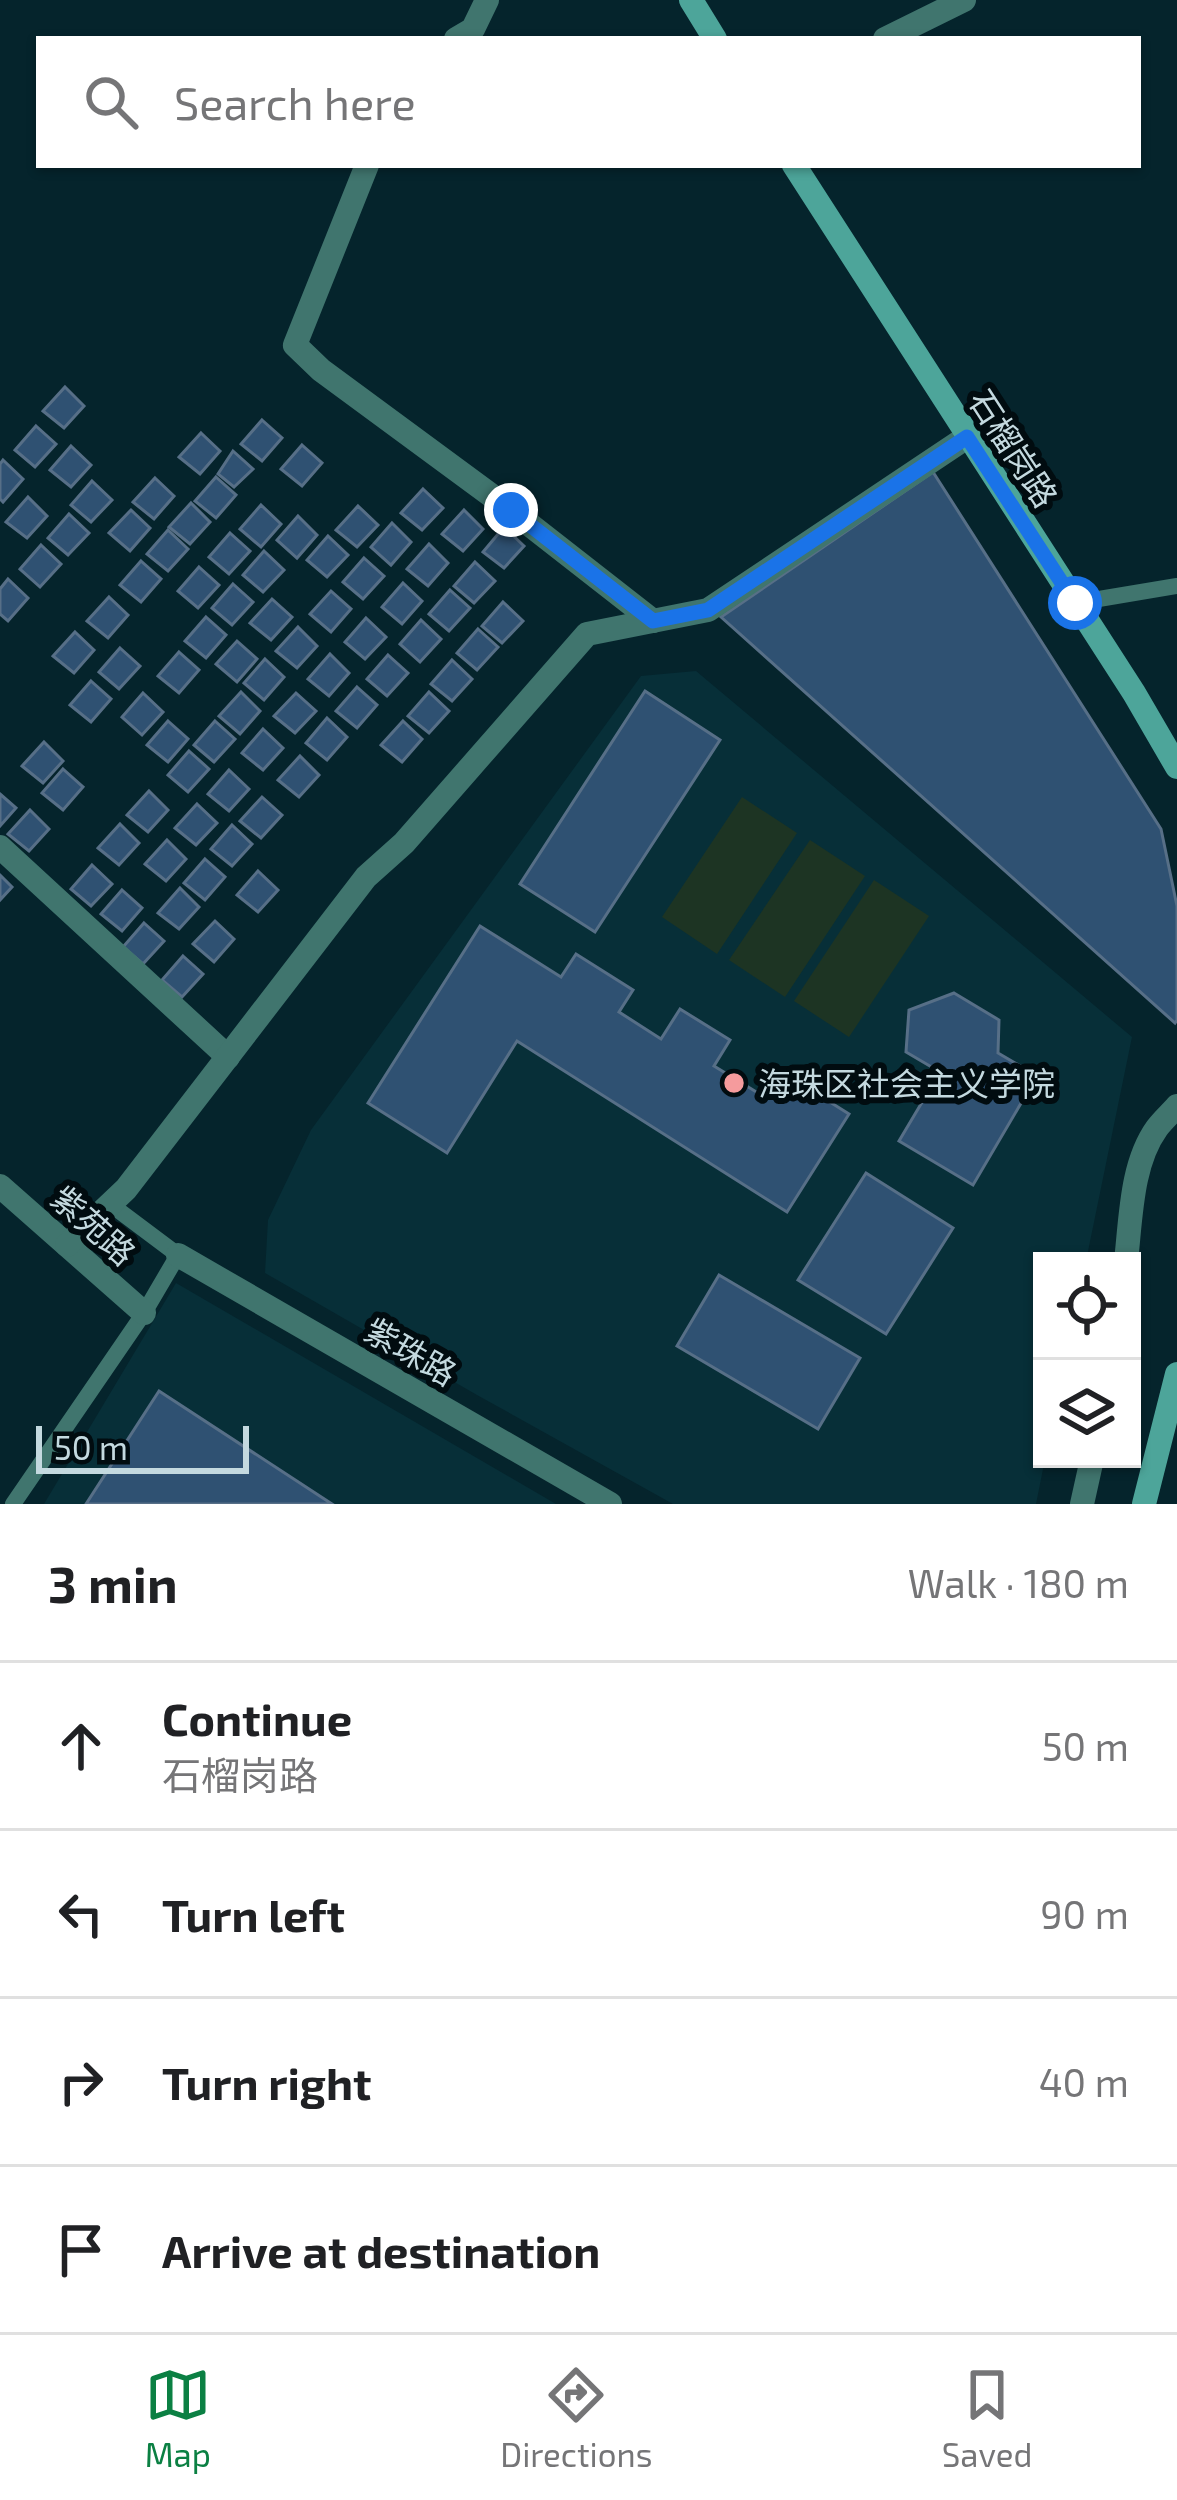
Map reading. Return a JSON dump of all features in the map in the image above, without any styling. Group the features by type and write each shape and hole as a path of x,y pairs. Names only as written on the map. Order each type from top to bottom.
{"main road":[{"path":"691,0 713,36"},
{"name":"石榴岗路","path":"796,168 1177,767"},
{"path":"1144,1504 1177,1374"}],"street":[{"path":"462,36 473,29 488,0"},
{"path":"891,36 964,0"},
{"path":"366,168 295,345 321,370 653,621"},
{"path":"67,1245 126,1189 366,877 404,843 587,634 708,610 967,437"},
{"path":"0,847 228,1057"},
{"path":"1127,1252 1145,1152 1177,1106"},
{"name":"紫苑路","path":"0,1186 144,1313"},
{"name":"紫珠路","path":"178,1256 610,1504"},
{"path":"1082,1504 1090,1468"}],"lane":[{"path":"1075,603 1177,586"},
{"path":"13,1504 178,1256 110,1204"}],"shaded area":[{"name":"海珠区社会主义学院","path":"696,671 1132,1037 1088,1252 1033,1252 1033,1468 1043,1468 1036,1504 673,1504 265,1273 268,1220 311,1130 641,676"},
{"path":"176,1283 556,1504 44,1504"}],"green space":[{"path":"742,797 797,833 717,954 662,917"},
{"path":"810,840 865,876 785,997 729,960"},
{"path":"874,880 929,916 849,1037 794,1001"}],"building":[{"path":"65,387 84,406 64,428 43,411"},
{"path":"262,420 282,438 262,461 241,444"},
{"path":"36,426 56,444 35,467 15,450"},
{"path":"201,433 220,451 200,474 179,457"},
{"path":"302,445 322,463 302,486 281,469"},
{"path":"71,446 91,465 71,487 50,470"},
{"path":"233,451 253,469 234,487 218,474"},
{"path":"3,460 23,479 3,502 0,464"},
{"path":"933,472 1161,829 1177,906 1175,1023 721,617"},
{"path":"216,477 236,495 216,518 195,501"},
{"path":"155,478 174,496 154,519 133,502"},
{"path":"92,481 112,500 91,522 71,505"},
{"path":"423,489 443,508 422,530 401,513"},
{"path":"28,497 47,516 27,538 6,522"},
{"path":"191,503 210,522 190,544 169,527"},
{"path":"261,505 281,524 261,547 240,529"},
{"path":"358,506 378,525 357,547 336,530"},
{"path":"131,510 150,528 130,551 109,533"},
{"path":"464,510 483,529 463,551 442,534"},
{"path":"69,514 89,533 68,555 48,538"},
{"path":"298,516 317,535 297,558 277,540"},
{"path":"392,523 411,542 391,565 371,547"},
{"path":"504,527 524,546 504,568 483,552"},
{"path":"168,530 188,549 168,571 147,554"},
{"path":"230,533 250,551 229,574 209,557"},
{"path":"328,536 348,555 327,577 307,560"},
{"path":"429,544 448,563 428,586 407,569"},
{"path":"41,545 61,564 40,587 20,569"},
{"path":"264,551 284,570 263,592 243,575"},
{"path":"364,558 384,576 363,599 343,582"},
{"path":"141,561 161,579 141,602 120,585"},
{"path":"475,562 495,581 474,603 454,586"},
{"path":"199,567 219,585 198,608 178,591"},
{"path":"8,579 28,598 8,621 0,614 0,589"},
{"path":"403,583 422,601 402,624 382,607"},
{"path":"233,584 253,602 232,625 212,608"},
{"path":"450,590 470,608 449,631 429,614"},
{"path":"331,591 351,609 331,632 310,614"},
{"path":"109,597 128,615 108,638 87,621"},
{"path":"272,599 292,617 271,640 250,623"},
{"path":"503,602 523,621 502,643 482,626"},
{"path":"206,617 226,635 206,658 185,641"},
{"path":"366,618 386,637 365,659 345,642"},
{"path":"421,620 441,639 420,662 400,644"},
{"path":"298,627 317,646 297,668 276,651"},
{"path":"478,629 498,647 477,670 457,653"},
{"path":"75,632 94,650 74,673 53,656"},
{"path":"237,641 257,659 237,682 216,664"},
{"path":"120,648 140,666 119,689 99,672"},
{"path":"179,652 199,670 179,693 158,676"},
{"path":"330,654 349,673 329,696 308,679"},
{"path":"388,655 408,673 387,696 367,679"},
{"path":"265,659 284,677 264,700 244,683"},
{"path":"452,660 472,679 452,701 431,684"},
{"path":"91,681 111,699 91,722 70,705"},
{"path":"357,687 377,705 357,728 336,711"},
{"path":"645,691 720,740 595,932 520,884"},
{"path":"241,692 260,711 240,734 219,716"},
{"path":"429,692 449,711 429,733 408,716"},
{"path":"143,693 163,712 142,735 122,717"},
{"path":"296,693 316,711 295,733 274,716"},
{"path":"327,718 347,737 327,760 306,743"},
{"path":"168,721 188,739 168,762 147,745"},
{"path":"215,721 235,739 214,762 194,745"},
{"path":"403,721 422,739 402,762 381,745"},
{"path":"263,729 283,748 263,770 242,753"},
{"path":"44,742 63,761 43,783 22,766"},
{"path":"189,751 209,769 188,792 168,775"},
{"path":"300,756 319,775 299,797 278,780"},
{"path":"63,769 83,787 63,810 42,793"},
{"path":"229,770 249,789 229,811 208,794"},
{"path":"149,791 168,810 148,832 127,815"},
{"path":"0,794 16,808 0,826"},
{"path":"262,797 282,815 261,838 240,821"},
{"path":"197,804 217,823 196,845 175,828"},
{"path":"30,810 49,829 29,851 8,834"},
{"path":"120,824 139,843 119,865 98,848"},
{"path":"232,825 252,844 232,866 211,849"},
{"path":"167,840 186,859 166,881 145,864"},
{"path":"205,859 225,877 205,900 184,883"},
{"path":"92,865 112,884 91,906 71,889"},
{"path":"258,871 278,890 258,912 237,895"},
{"path":"0,875 12,887 0,900"},
{"path":"180,888 199,907 179,929 158,913"},
{"path":"122,890 142,908 122,931 101,914"},
{"path":"215,921 234,939 214,962 193,944"},
{"path":"144,923 164,941 143,964 123,947"},
{"path":"480,926 561,977 576,954 633,990 619,1012 661,1039 680,1009 730,1040 714,1066 758,1093 774,1067 849,1114 787,1212 517,1041 447,1153 368,1103"},
{"path":"183,956 203,974 182,997 162,980"},
{"path":"954,993 999,1020 998,1053 1037,1076 973,1185 899,1141 940,1072 906,1052 909,1010"},
{"path":"866,1173 953,1228 886,1334 798,1280"},
{"path":"719,1275 860,1358 818,1429 677,1346"},
{"path":"159,1391 332,1504 86,1504"}],"place":[{"name":"海珠区社会主义学院","path":"734,1083"}],"route":[{"path":"511,510 653,621 708,610 967,437 1075,603"}]}
